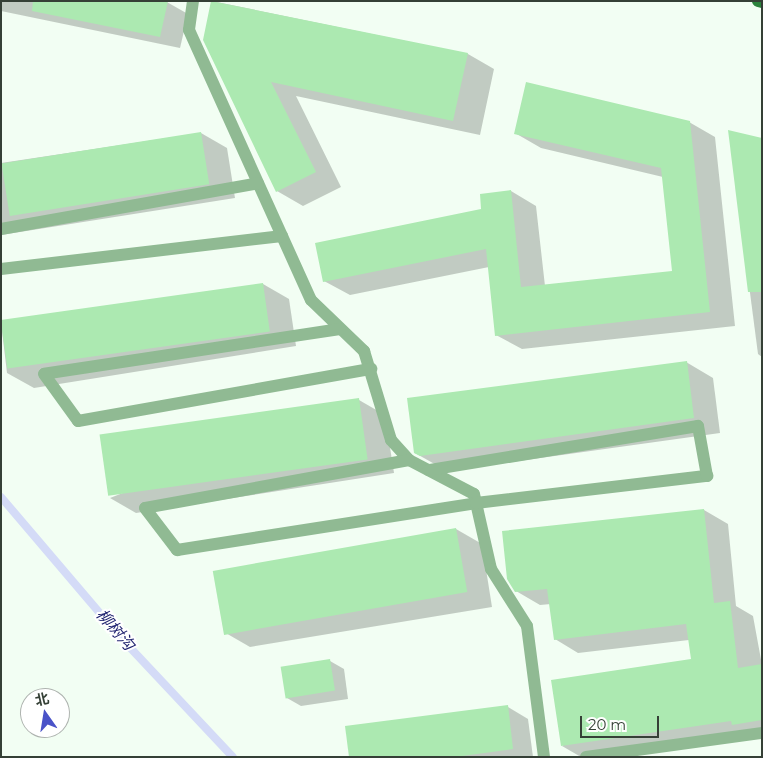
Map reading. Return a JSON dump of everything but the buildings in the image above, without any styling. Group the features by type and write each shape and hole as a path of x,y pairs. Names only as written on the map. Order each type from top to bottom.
{"street":[{"path":"193,1 188,30 311,300 364,352 371,369 391,440 409,460 474,494 491,569 527,626 544,757"},
{"path":"1,229 258,183"},
{"path":"1,269 282,236"},
{"path":"340,329 44,374 78,421 371,369"},
{"path":"409,460 145,508 177,550 476,502 707,476 698,426 429,470"},
{"path":"586,757 762,733"}],"waterway":[{"name":"柳树沟","path":"1,497 122,639 233,757"}]}
